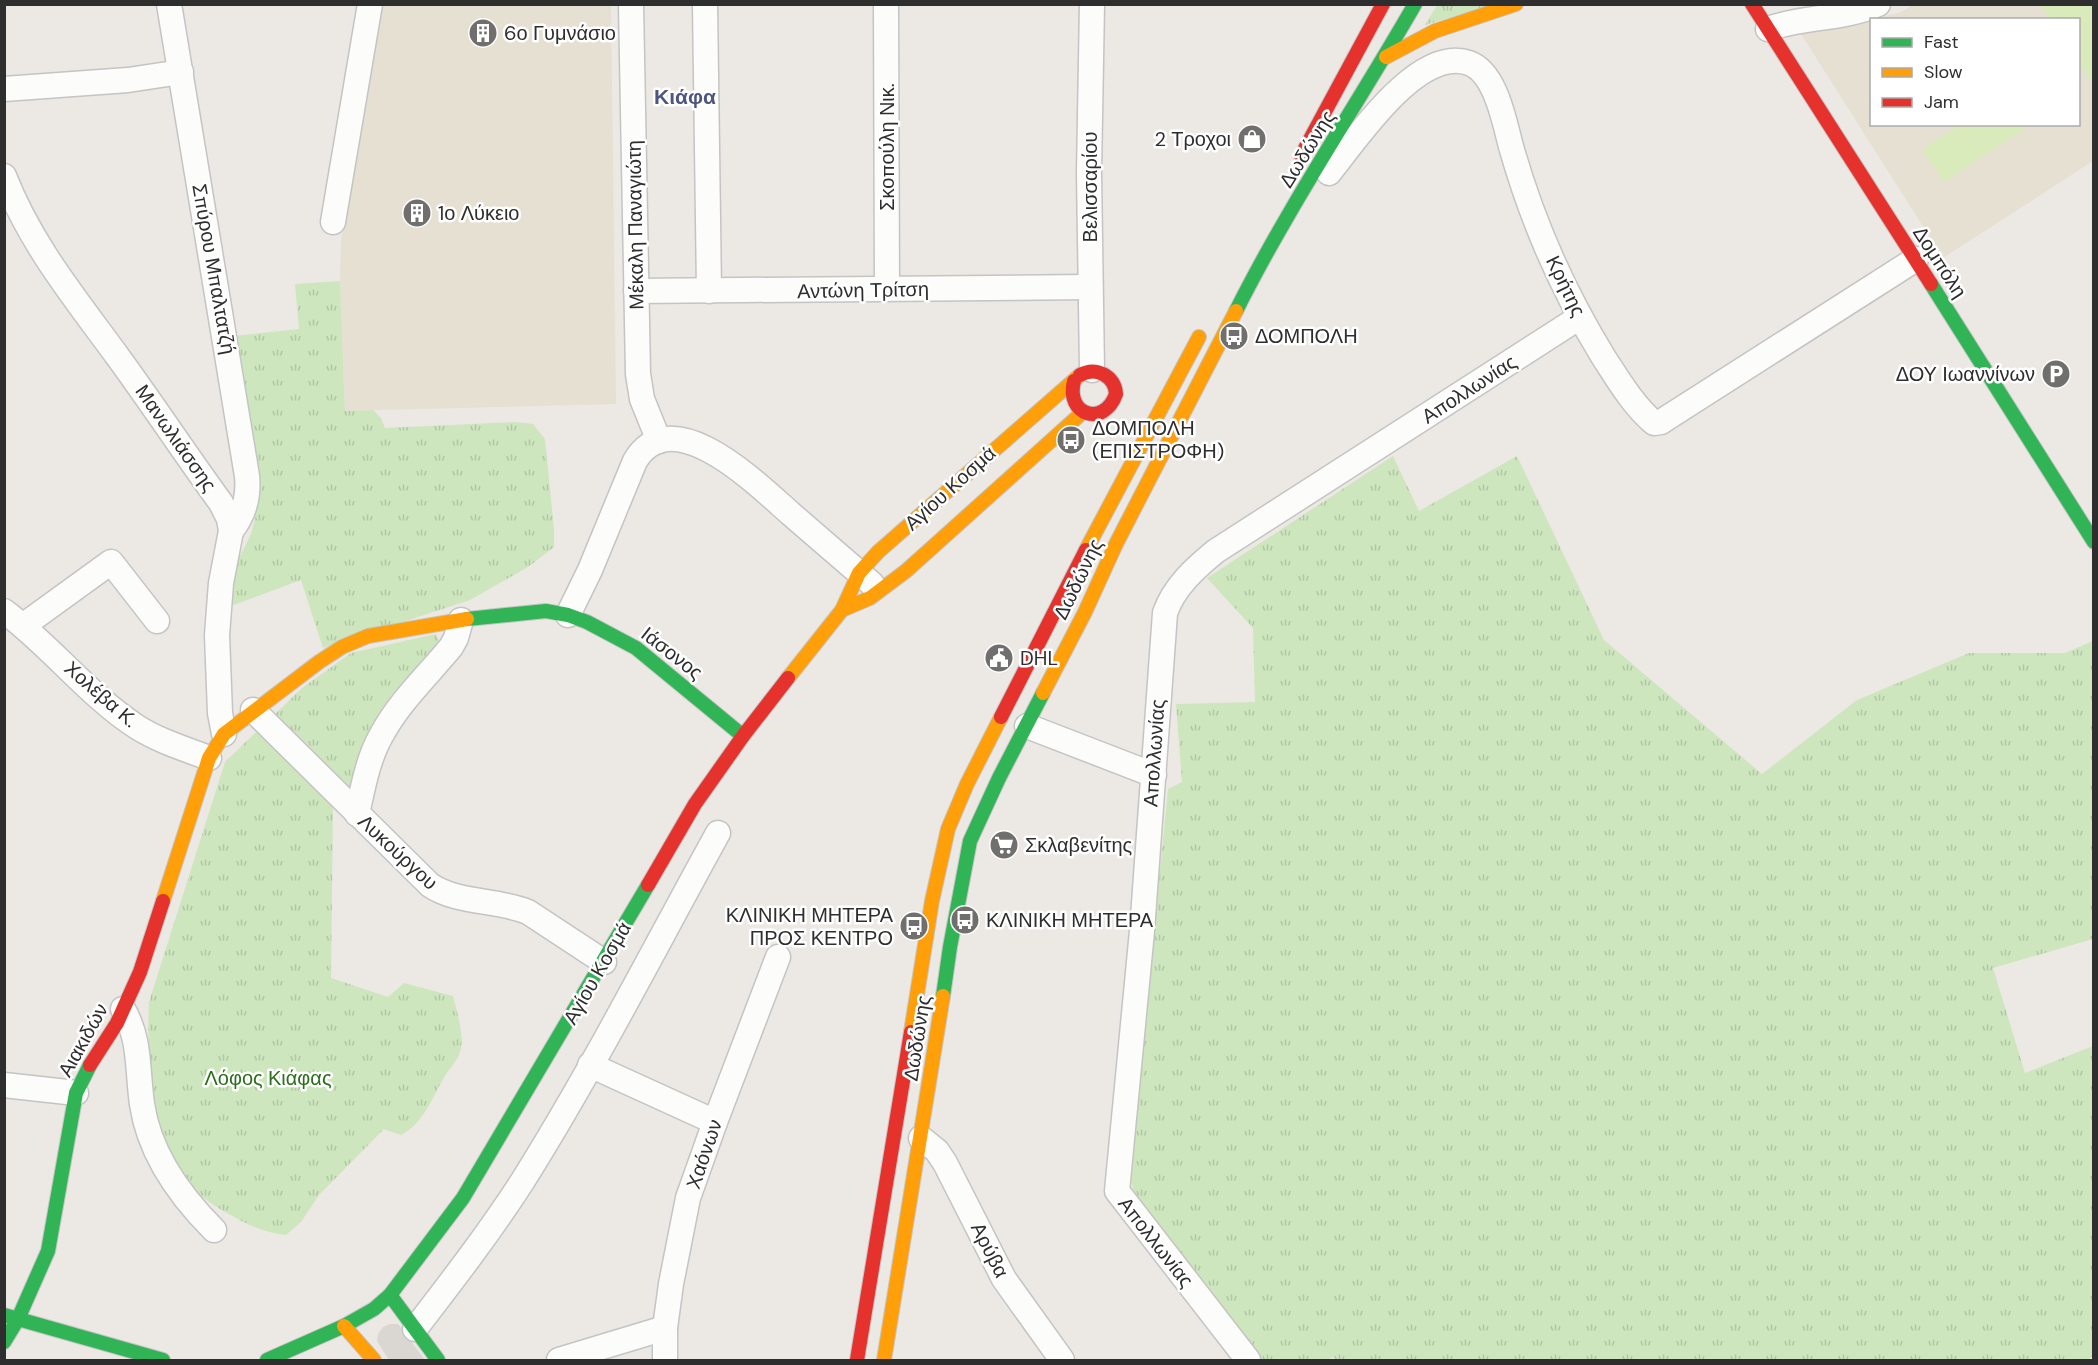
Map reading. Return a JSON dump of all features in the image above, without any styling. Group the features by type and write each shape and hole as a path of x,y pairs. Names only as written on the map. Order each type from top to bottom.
{"main road":[{"name":"Δωδώνης","path":"1296,164 1383,4"},
{"name":"Δωδώνης","path":"884,1360 966,853 988,801 1252,280 1415,4"},
{"path":"1385,58 1435,31 1516,4"},
{"name":"Δομπόλη","path":"1752,4 2094,542"},
{"name":"Δωδώνης","path":"857,1360 932,900 948,829 975,767 1146,422 1204,326"},
{"path":"1103,373 1112,380 1118,405 1098,414 1083,412 1076,406 1071,396 1083,376 1103,373"},
{"name":"Αγίου Κοσμά","path":"267,1360 344,1326 374,1309 390,1295 463,1198 695,804 743,736 842,609 859,573 878,552 1005,439 1083,376"},
{"name":"Αγίου Κοσμά","path":"842,609 880,591 906,571 1083,412"},
{"path":"1146,422 1171,437"},
{"name":"Ιάσονος","path":"461,620 546,611 568,615 587,622 636,648 743,736"},
{"name":"Αιακιδών","path":"4,1342 18,1319 48,1251 76,1093 85,1072 105,1043 123,1010 140,972 209,758 224,734 319,662 359,639 461,620"},
{"path":"390,1295 438,1360"},
{"path":"4,1315 163,1360"},
{"path":"344,1326 362,1356"}],"street":[{"name":"Σπύρου Μπαλτατζή","path":"169,4 247,476 246,501 241,516 231,531"},
{"path":"333,222 370,4"},
{"name":"Μέκαλη Παναγιώτη","path":"631,4 639,388 659,441"},
{"path":"705,4 709,291"},
{"name":"Σκοπούλη Νικ.","path":"886,4 887,289"},
{"name":"Βελισσαρίου","path":"1083,376 1089,287 1092,4"},
{"path":"1768,29 1797,20 1830,17 1878,4"},
{"name":"Κρήτης","path":"1300,197 1317,189 1377,112 1402,87 1422,73 1451,62 1468,63 1481,71 1496,94 1528,202 1580,317 1627,394 1654,423 1661,422 1916,259"},
{"path":"4,89 128,80 181,72"},
{"name":"Μανωλιάσσης","path":"4,176 22,217 39,247 221,503 229,519 231,531"},
{"name":"Αντώνη Τρίτση","path":"636,291 1089,287"},
{"name":"Απολλωνίας","path":"1248,1360 1117,1191 1142,931 1165,613 1173,595 1216,550 1580,317"},
{"path":"568,615 598,552 634,461 646,446 659,441 691,442 726,460 880,591"},
{"path":"224,734 220,713 217,635 220,583 231,531"},
{"path":"24,626 111,562 157,621"},
{"name":"Χολέβα Κ.","path":"4,611 24,626 136,726 167,742 209,758"},
{"path":"357,814 371,760 381,735 401,704 451,647 461,620"},
{"name":"Λυκούργου","path":"253,710 423,880 436,889 464,897 514,906 528,912 604,962"},
{"path":"1027,726 1154,775"},
{"path":"415,1329 475,1250 522,1182 590,1065 718,833"},
{"name":"Χαόνων","path":"665,1360 665,1328 688,1198 714,1122 778,957"},
{"path":"123,1010 136,1037 141,1102 152,1141 178,1188 214,1230"},
{"path":"590,1065 714,1122"},
{"path":"4,1085 76,1093"},
{"name":"Αρύβα","path":"921,1138 937,1151 945,1163 1004,1279 1062,1360"},
{"path":"559,1360 665,1328"}],"shaded area":[{"path":"379,5 611,5 616,404 345,411 340,281 341,242"},
{"path":"1913,5 2093,5 2093,161 1943,258 1801,34 1870,19 1870,126 2080,126 2080,18 1876,18 1899,13"},
{"path":"398,1324 425,1360 389,1360 377,1341 378,1334 383,1327"}],"green space":[{"path":"1437,5 1491,5 1425,25"},
{"path":"2040,5 2093,5 2093,78 2090,80 2080,65 2080,18 2049,18"},
{"path":"1958,126 2029,126 1944,182 1922,149"},
{"path":"340,281 345,411 373,410 381,418 385,428 514,422 533,424 545,439 554,547 528,567 470,600 323,648 301,580 231,606 230,596 237,562 251,534 256,515 255,481 234,336 299,329 295,284"},
{"path":"1393,456 1419,511 1517,456 1604,640 1762,774 1857,700 1969,653 2065,653 2093,641 2093,939 1993,968 2025,1073 2093,1046 2094,1354 2088,1360 1336,1360 1333,1357 1328,1360 1258,1360 1134,1193 1130,1177 1168,789 1182,782 1176,704 1255,702 1253,628 1207,578"},
{"name":"Λόφος Κιάφας","path":"436,634 443,650 352,795 333,802 331,978 388,997 404,983 453,996 461,1032 460,1052 416,1124 401,1135 384,1129 319,1195 301,1222 286,1235 270,1232 241,1221 210,1202 185,1182 168,1156 152,1085 148,1035 149,1002 225,762 302,688 351,653"}],"traffic: fast":[{"path":"1236,311 1300,194 1415,4"},
{"path":"1931,284 2094,542"},
{"path":"467,619 546,611 568,615 587,622 636,648 743,736"},
{"path":"943,996 970,841 999,778 1043,693"},
{"path":"267,1360 344,1326 374,1309 390,1295 463,1198 648,885"},
{"path":"4,1342 18,1319 48,1251 76,1093 90,1065"},
{"path":"390,1295 438,1360"},
{"path":"4,1315 163,1360"}],"traffic: slow":[{"path":"1386,57 1435,31 1516,4"},
{"path":"1043,693 1085,612 1116,544 1236,311"},
{"path":"1086,550 1199,337"},
{"path":"788,678 842,610 859,573 878,552 1080,375"},
{"path":"842,610 870,598 906,571 1083,412"},
{"path":"163,901 209,758 224,734 342,647 368,636 467,619"},
{"path":"911,1032 932,901 948,829 967,784 1001,717"},
{"path":"884,1360 943,996"},
{"path":"344,1326 374,1360"}],"traffic: jam":[{"path":"1301,156 1383,4"},
{"path":"1752,4 1931,284"},
{"path":"1074,381 1073,393 1080,409 1095,414 1110,405 1116,394 1112,382 1104,374 1098,372 1086,372 1080,375"},
{"path":"1001,717 1086,550"},
{"path":"648,885 695,804 788,678"},
{"path":"90,1065 117,1023 140,972 163,901"},
{"path":"857,1360 911,1032"}],"place":[{"name":"6ο Γυμνάσιο","path":"483,33"},
{"name":"2 Τροχοι","path":"1252,139"},
{"name":"1ο Λύκειο","path":"417,213"},
{"name":"ΔΟΜΠΟΛΗ","path":"1234,336"},
{"name":"ΔΟΥ Ιωαννίνων","path":"2056,374"},
{"name":"ΔΟΜΠΟΛΗ (ΕΠΙΣΤΡΟΦΗ)","path":"1071,440"},
{"name":"DHL","path":"999,658"},
{"name":"Σκλαβενίτης","path":"1004,845"},
{"name":"ΚΛΙΝΙΚΗ ΜΗΤΕΡΑ","path":"965,920"},
{"name":"ΚΛΙΝΙΚΗ ΜΗΤΕΡΑ ΠΡΟΣ ΚΕΝΤΡΟ","path":"914,926"}],"district":[{"name":"Κιάφα","path":"685,97"}]}
